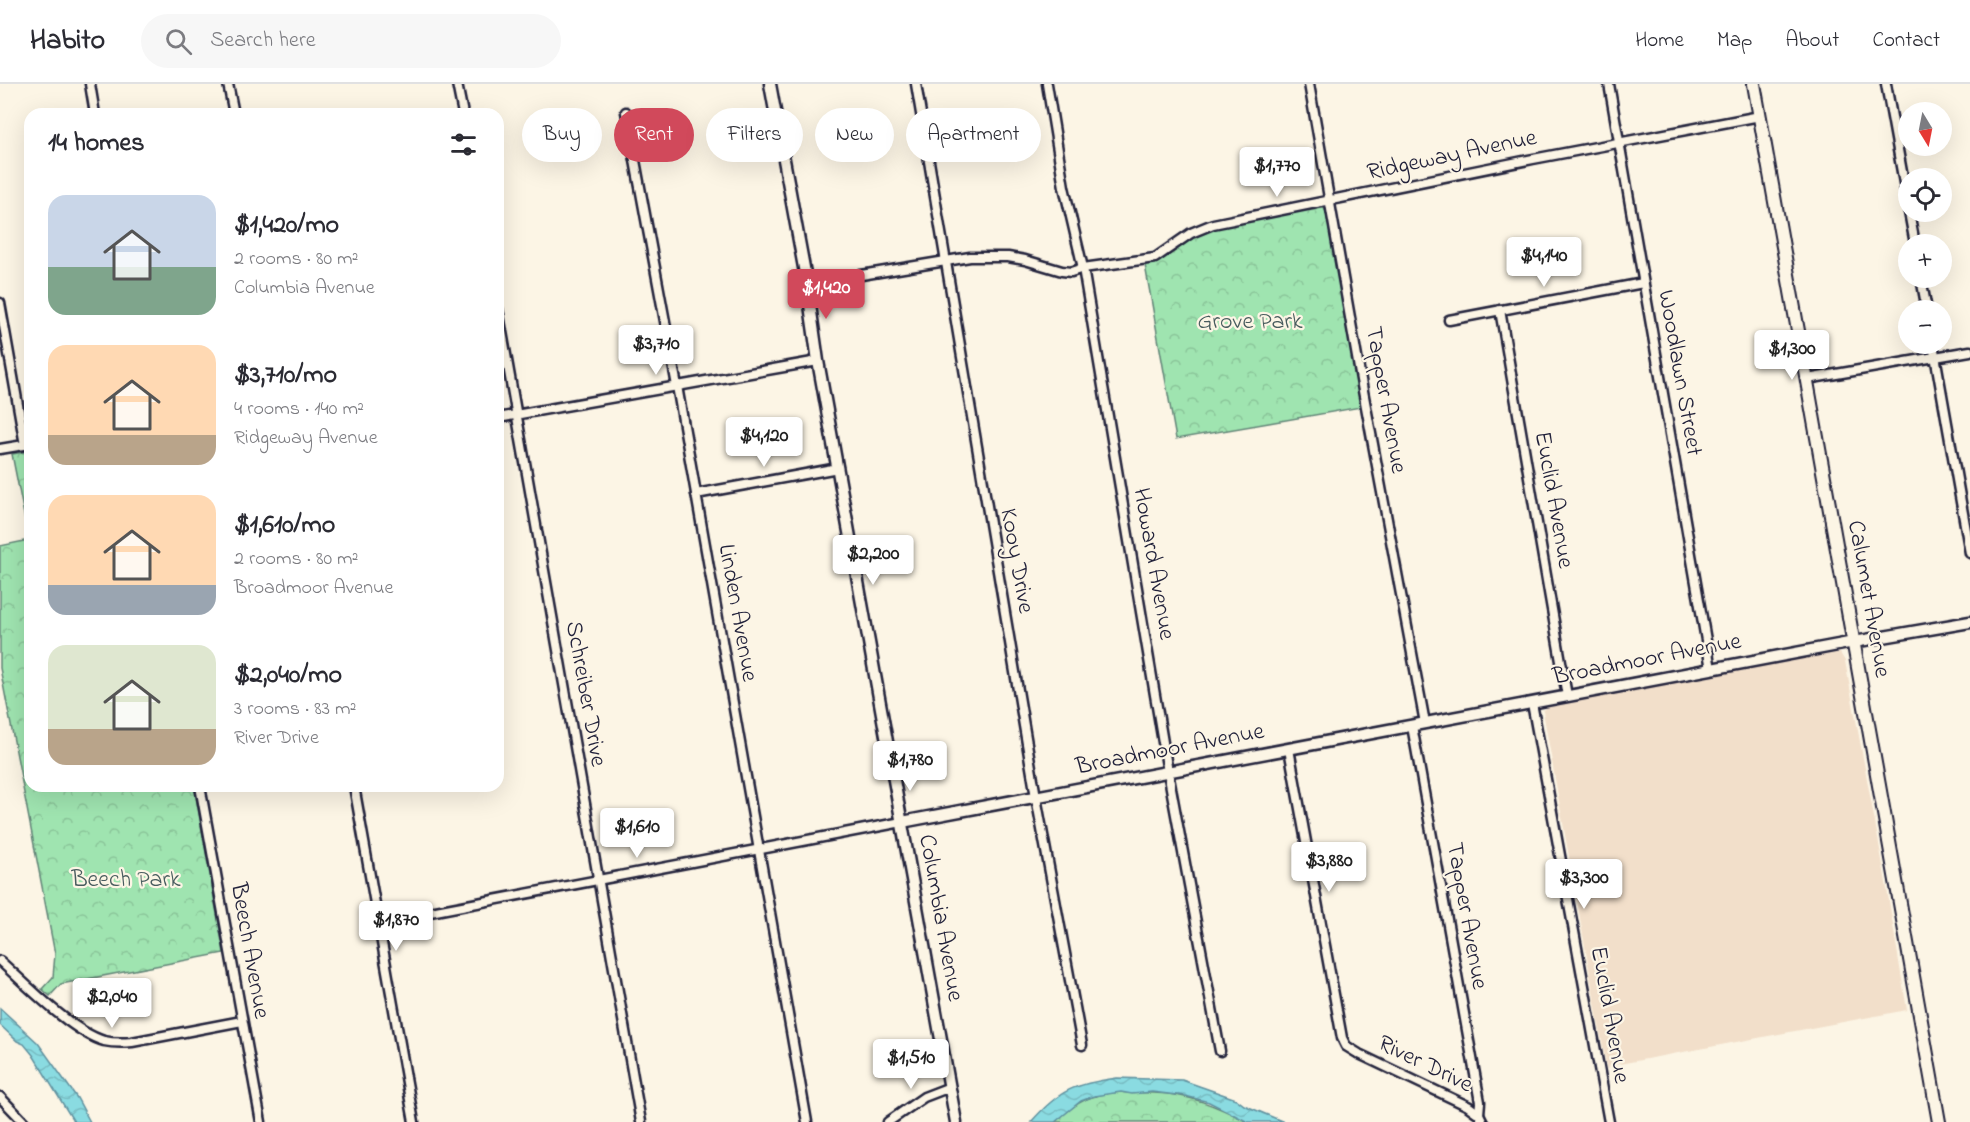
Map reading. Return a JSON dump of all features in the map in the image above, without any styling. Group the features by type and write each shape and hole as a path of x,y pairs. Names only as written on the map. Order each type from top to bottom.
{"main road":[{"name":"Calumet Avenue","path":"1754,84 1939,1122"}],"street":[{"path":"90,84 94,108"},
{"path":"228,84 233,108"},
{"path":"458,84 462,108"},
{"name":"Columbia Avenue","path":"770,84 956,1122"},
{"name":"Kooy Drive","path":"916,84 1036,797 1082,1045"},
{"name":"Howard Avenue","path":"1047,84 1064,187 1083,268 1168,772 1220,1051"},
{"name":"Tapper Avenue","path":"1309,84 1425,723"},
{"name":"Woodlawn Street","path":"1609,84 1711,669"},
{"path":"1887,84 1902,168"},
{"name":"Ridgeway Avenue","path":"807,284 970,257 1008,257 1071,272 1083,268 1155,258 1191,233 1213,224 1619,142 1760,116"},
{"name":"Linden Avenue","path":"635,162 807,1122"},
{"path":"1449,320 1643,283"},
{"path":"0,303 24,424"},
{"name":"Euclid Avenue","path":"1500,310 1567,696"},
{"name":"Schreiber Drive","path":"504,342 641,1122"},
{"path":"1807,379 1970,351"},
{"path":"1935,354 1970,553"},
{"path":"504,417 818,361"},
{"path":"0,449 24,445"},
{"path":"696,494 838,468"},
{"name":"Broadmoor Avenue","path":"378,922 1567,696 1970,622"},
{"name":"Euclid Avenue","path":"1532,703 1609,1122"},
{"name":"Tapper Avenue","path":"1412,726 1481,1118"},
{"name":"River Drive","path":"1289,749 1342,1038 1346,1046 1459,1102 1481,1118"},
{"name":"Beech Avenue","path":"201,792 261,1122"},
{"path":"355,792 414,1122"},
{"path":"0,961 71,1024 102,1040 116,1043 132,1042 242,1021"},
{"path":"888,1122 924,1097 950,1087"},
{"path":"0,1097 24,1122"}],"shaded area":[{"path":"1840,653 1845,661 1907,1010 1609,1066 1607,1070 1543,711 1547,707"}],"green space":[{"name":"Grove Park","path":"1319,206 1326,212 1361,407 1176,439 1145,265 1169,254 1202,229"},
{"name":"Beech Park","path":"24,452 24,515 12,454"},
{"name":"Beech Park","path":"24,541 24,792 195,792 224,953 61,984 50,996 42,989 53,977 55,954 0,668 0,546"},
{"path":"1121,1092 1167,1094 1191,1098 1248,1122 1055,1122 1085,1100"}],"water":[{"path":"0,1008 38,1043 77,1098 90,1122 74,1122 33,1055 24,1044 17,1041 0,1025"},
{"path":"1117,1078 1182,1080 1236,1099 1244,1105 1284,1122 1248,1122 1209,1102 1185,1096 1152,1092 1132,1094 1121,1092 1094,1096 1081,1101 1055,1122 1031,1122 1051,1102 1069,1090"}]}
